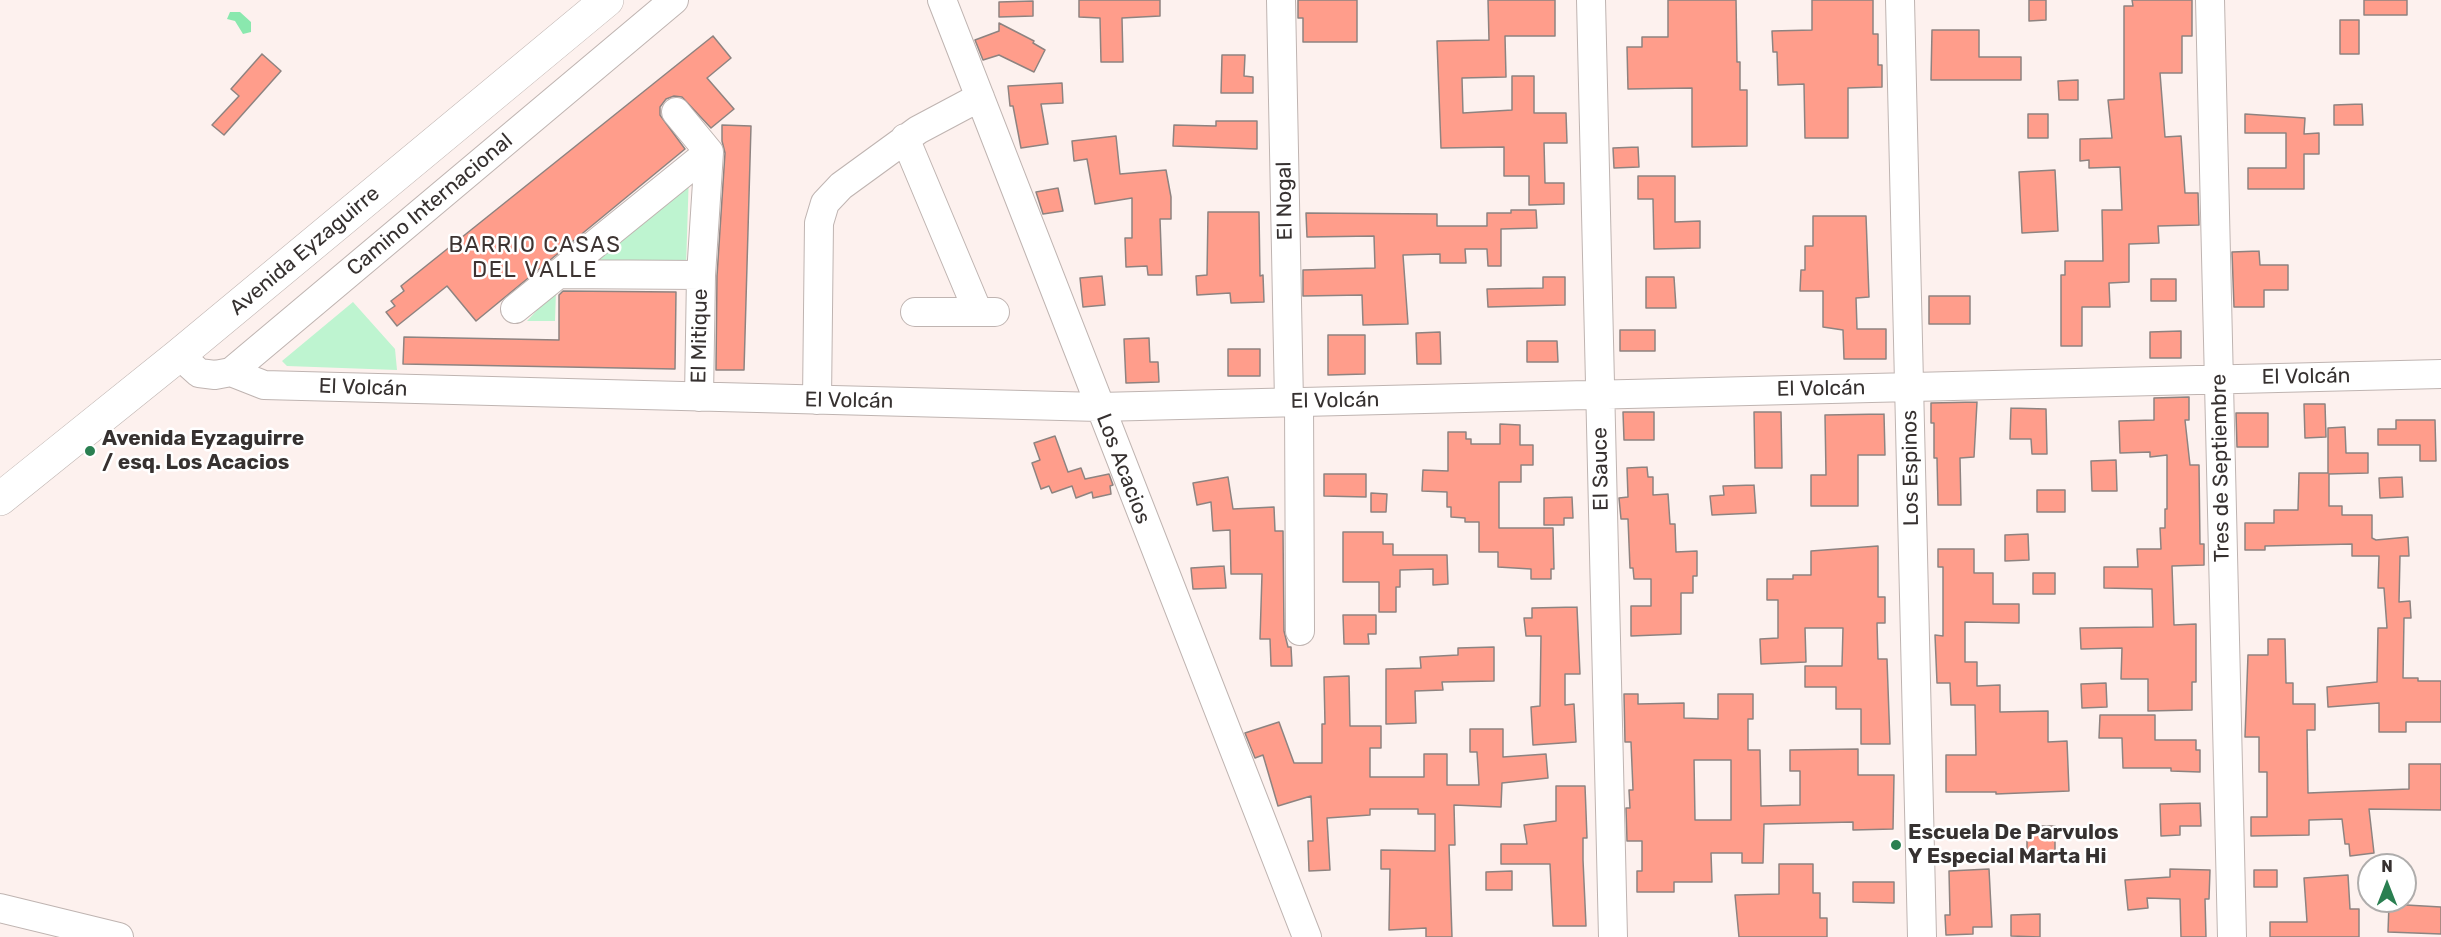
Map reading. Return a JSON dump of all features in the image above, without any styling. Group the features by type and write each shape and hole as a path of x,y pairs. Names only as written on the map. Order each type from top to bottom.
{"main road":[{"name":"Avenida Eyzaguirre","path":"0,499 179,355 607,0"}],"street":[{"name":"Camino Internacional","path":"231,372 674,0"},
{"name":"Los Acacios","path":"942,0 1307,937"},
{"name":"El Nogal","path":"1281,0 1300,631"},
{"name":"El Sauce","path":"1591,0 1613,937"},
{"name":"Los Espinos","path":"1900,0 1922,937"},
{"name":"Tres de Septiembre","path":"2210,0 2232,937"},
{"path":"817,400 821,212 832,193 906,138 980,97"},
{"path":"515,309 709,152 676,112"},
{"path":"906,138 986,312 915,312"},
{"name":"El Mitique","path":"699,397 701,275 709,152"},
{"path":"556,274 701,275"},
{"path":"179,355 199,373 214,375 231,372"},
{"name":"El Volcán","path":"231,372 264,385 1099,407 2441,374"},
{"path":"0,908 119,937"}],"shaded area":[{"path":"230,12 240,12 251,22 251,32 243,34 235,21 227,19"},
{"path":"689,173 686,267 576,267"},
{"path":"556,290 555,321 527,321"},
{"path":"353,302 395,349 397,370 287,366 282,361"}],"building":[{"path":"1079,0 1160,0 1160,16 1122,18 1123,62 1101,62 1100,18 1079,17"},
{"path":"1298,0 1357,0 1357,42 1303,42 1303,18 1298,18"},
{"path":"1488,0 1555,0 1555,36 1505,36 1506,77 1462,78 1463,113 1512,110 1512,76 1534,76 1534,113 1566,113 1567,143 1544,143 1545,183 1564,183 1564,204 1529,205 1529,176 1504,176 1504,147 1441,148 1437,41 1489,40"},
{"path":"1668,0 1736,0 1740,90 1747,90 1747,146 1692,147 1692,88 1628,89 1627,47 1642,47 1642,37 1668,37"},
{"path":"1812,0 1873,0 1873,34 1878,34 1878,65 1882,65 1882,87 1848,88 1848,138 1805,138 1804,84 1778,85 1777,52 1773,52 1772,31 1812,30"},
{"path":"2029,0 2046,0 2046,20 2029,21"},
{"path":"2132,0 2192,0 2192,36 2182,36 2182,73 2160,73 2165,137 2181,136 2185,193 2198,193 2199,225 2158,226 2159,243 2129,244 2129,282 2109,283 2110,307 2082,307 2082,346 2061,346 2061,275 2065,275 2065,261 2103,261 2102,210 2122,210 2120,167 2089,168 2089,160 2080,161 2080,139 2112,138 2108,100 2124,99 2124,6 2133,6"},
{"path":"2364,0 2407,0 2407,15 2364,15"},
{"path":"1033,1 1033,16 999,17 999,2"},
{"path":"2340,20 2359,20 2359,54 2340,54"},
{"path":"999,23 1034,41 1033,43 1045,50 1034,72 999,55 983,60 975,40 999,31"},
{"path":"1932,30 1979,30 1979,57 2021,57 2021,80 1931,80"},
{"path":"713,36 731,58 707,78 734,109 711,128 682,97 674,96 666,99 660,107 660,115 685,149 476,321 447,286 397,326 386,312 395,306 391,301 404,291 401,286"},
{"path":"262,54 281,71 224,135 212,125 239,96 231,89"},
{"path":"1222,55 1245,55 1244,76 1253,77 1253,93 1221,93"},
{"path":"2078,80 2078,100 2059,100 2058,81"},
{"path":"1062,83 1063,103 1041,104 1048,144 1021,148 1013,106 1010,106 1008,86"},
{"path":"2362,104 2363,125 2334,125 2334,105"},
{"path":"2028,114 2048,114 2048,138 2028,138"},
{"path":"2245,114 2305,118 2304,134 2319,133 2319,154 2304,154 2304,189 2248,189 2248,168 2286,168 2286,133 2245,133"},
{"path":"1216,121 1257,121 1257,149 1173,146 1174,125 1216,126"},
{"path":"722,125 751,126 744,370 716,370 717,276 725,153"},
{"path":"1116,136 1120,174 1166,170 1171,197 1171,219 1160,219 1162,275 1148,275 1147,266 1126,267 1125,238 1132,238 1132,198 1095,204 1087,159 1074,161 1072,141"},
{"path":"1638,147 1639,167 1614,168 1613,148"},
{"path":"2055,170 2058,231 2022,233 2019,172"},
{"path":"1638,176 1675,176 1675,222 1700,221 1700,248 1654,249 1653,199 1638,199"},
{"path":"1058,188 1063,211 1043,214 1036,192"},
{"path":"1511,210 1536,210 1537,228 1501,229 1501,266 1488,266 1487,249 1465,249 1466,263 1440,263 1440,254 1403,255 1408,324 1363,325 1362,295 1303,296 1303,270 1375,268 1374,236 1307,237 1306,213 1437,214 1437,226 1487,226 1487,213 1511,213"},
{"path":"1208,212 1259,212 1260,276 1263,275 1264,302 1231,303 1230,293 1197,295 1196,276 1207,275"},
{"path":"1813,216 1866,216 1869,297 1856,298 1857,329 1886,329 1886,359 1844,359 1843,330 1823,327 1823,291 1800,291 1801,270 1805,270 1805,246 1813,246"},
{"path":"2259,251 2260,265 2288,265 2288,290 2264,290 2264,307 2234,307 2232,252"},
{"path":"1102,276 1105,305 1083,307 1080,278"},
{"path":"1543,277 1565,277 1565,305 1488,307 1487,289 1543,288"},
{"path":"1646,277 1674,277 1676,308 1646,308"},
{"path":"2151,279 2176,279 2176,301 2151,301"},
{"path":"563,291 676,292 675,369 403,364 404,337 559,340 559,295"},
{"path":"1929,296 1970,296 1970,324 1929,324"},
{"path":"1620,330 1655,330 1655,351 1620,351"},
{"path":"2181,331 2181,358 2150,358 2150,332"},
{"path":"1440,332 1441,364 1417,364 1416,333"},
{"path":"1328,335 1365,335 1365,374 1328,375"},
{"path":"1149,338 1150,362 1158,362 1159,382 1126,383 1124,339"},
{"path":"1527,341 1557,341 1558,362 1527,362"},
{"path":"1228,349 1260,349 1260,376 1228,376"},
{"path":"2189,397 2189,420 2185,420 2190,465 2199,465 2200,544 2204,544 2204,565 2172,566 2174,625 2196,624 2196,682 2192,682 2192,710 2148,711 2148,679 2121,679 2122,648 2081,649 2080,628 2153,627 2152,589 2104,588 2104,567 2138,567 2137,549 2161,549 2160,528 2165,528 2165,509 2167,509 2167,455 2150,457 2150,452 2120,453 2119,421 2154,420 2154,398"},
{"path":"1977,402 1974,457 1960,458 1961,505 1938,505 1937,458 1934,458 1934,423 1931,423 1931,403"},
{"path":"2304,404 2325,404 2326,437 2305,438"},
{"path":"2011,408 2046,409 2047,454 2032,454 2031,439 2010,439"},
{"path":"1623,412 1654,412 1654,440 1624,440"},
{"path":"1754,412 1781,412 1782,468 1755,468"},
{"path":"2236,413 2268,413 2268,447 2237,447"},
{"path":"1884,414 1885,455 1858,455 1858,506 1811,506 1811,475 1826,475 1825,415"},
{"path":"2396,420 2435,420 2436,461 2420,461 2420,445 2378,445 2378,429 2396,429"},
{"path":"1500,424 1520,425 1520,445 1533,445 1533,465 1521,465 1521,482 1499,482 1499,528 1553,528 1554,569 1551,569 1551,579 1531,579 1531,569 1498,567 1498,552 1479,552 1479,522 1465,522 1465,518 1451,517 1451,507 1447,507 1447,492 1422,491 1423,470 1448,471 1448,432 1466,432 1466,439 1471,439 1471,444 1500,444"},
{"path":"2345,427 2346,453 2368,453 2368,473 2329,474 2329,506 2342,506 2342,515 2372,515 2372,538 2376,540 2408,537 2409,556 2400,556 2399,602 2410,601 2411,618 2404,618 2403,678 2418,678 2418,681 2441,681 2441,722 2406,722 2406,732 2379,732 2379,703 2328,707 2327,687 2377,682 2378,628 2387,628 2384,588 2378,588 2379,556 2352,556 2352,544 2265,546 2265,550 2245,550 2245,523 2274,523 2274,510 2298,510 2299,473 2328,473 2328,428"},
{"path":"1055,436 1068,472 1081,468 1085,479 1109,474 1113,485 1110,486 1111,494 1093,498 1092,492 1076,498 1072,486 1052,493 1049,486 1041,489 1032,463 1040,460 1034,443"},
{"path":"2116,460 2117,491 2092,491 2091,461"},
{"path":"1647,467 1648,477 1653,477 1653,495 1668,494 1670,524 1675,524 1676,552 1697,551 1697,576 1693,576 1693,593 1681,593 1681,634 1631,636 1631,606 1651,606 1651,579 1634,579 1633,568 1630,568 1628,519 1621,519 1619,498 1628,497 1627,468"},
{"path":"1324,474 1366,474 1366,497 1324,496"},
{"path":"1228,477 1233,509 1274,507 1275,531 1283,531 1284,631 1288,647 1291,647 1292,666 1271,666 1270,639 1260,639 1262,574 1231,574 1230,530 1213,531 1211,502 1197,505 1193,483"},
{"path":"2402,477 2403,497 2380,498 2379,478"},
{"path":"1754,485 1756,513 1712,515 1710,496 1724,495 1723,486"},
{"path":"2037,490 2065,490 2065,512 2037,512"},
{"path":"1371,493 1387,494 1386,512 1371,512"},
{"path":"1572,497 1573,518 1564,518 1564,525 1544,525 1544,498"},
{"path":"1343,532 1383,532 1383,544 1393,544 1393,555 1447,555 1448,584 1433,585 1433,569 1400,570 1400,587 1396,587 1396,612 1379,612 1379,582 1343,582"},
{"path":"2028,534 2029,560 2005,561 2005,535"},
{"path":"1878,546 1878,597 1885,597 1885,623 1877,623 1878,659 1887,659 1890,744 1861,744 1861,709 1836,709 1836,687 1805,687 1805,666 1842,666 1843,628 1805,628 1806,662 1761,664 1760,639 1778,638 1778,600 1767,600 1767,579 1793,579 1793,575 1811,575 1811,551"},
{"path":"1938,549 1974,549 1974,573 1993,573 1993,604 2019,604 2019,623 1965,622 1965,662 1977,662 1977,686 2000,685 2000,712 2048,711 2048,742 2067,741 2069,791 1996,794 1996,792 1946,792 1946,755 1976,755 1975,705 1951,705 1950,683 1937,683 1935,635 1943,636 1943,567 1938,567"},
{"path":"1224,566 1226,588 1193,589 1191,568"},
{"path":"2033,573 2055,573 2055,594 2033,594"},
{"path":"1577,607 1580,674 1565,674 1565,705 1574,704 1576,742 1533,745 1531,707 1540,706 1541,636 1526,636 1524,618 1532,618 1532,608"},
{"path":"1343,615 1376,615 1376,634 1368,634 1369,644 1344,644"},
{"path":"2268,639 2285,639 2286,683 2293,683 2293,704 2315,704 2315,730 2307,730 2308,793 2409,789 2409,764 2441,764 2441,810 2369,809 2374,853 2357,853 2357,855 2350,856 2349,844 2345,844 2342,819 2309,820 2309,835 2251,836 2251,817 2267,817 2267,772 2259,772 2259,737 2245,737 2248,655 2268,655"},
{"path":"1494,647 1494,681 1442,682 1443,690 1415,691 1416,723 1386,724 1386,669 1421,668 1420,657 1458,655 1458,648"},
{"path":"1349,676 1350,726 1381,726 1381,748 1370,748 1370,777 1424,777 1424,754 1447,754 1447,785 1479,785 1477,752 1470,752 1470,729 1503,729 1503,757 1546,754 1548,778 1502,783 1501,807 1454,805 1455,845 1449,845 1452,937 1426,937 1426,928 1389,930 1390,869 1381,869 1381,850 1435,851 1435,814 1418,814 1418,809 1370,809 1370,815 1327,818 1330,870 1309,871 1308,841 1313,841 1311,796 1278,806 1263,755 1255,758 1245,733 1279,722 1294,763 1322,763 1322,724 1325,724 1324,677"},
{"path":"2106,683 2107,707 2082,708 2081,684"},
{"path":"1624,694 1638,694 1638,704 1684,703 1684,718 1718,719 1718,694 1753,694 1753,719 1748,719 1748,750 1760,750 1761,806 1800,805 1800,771 1790,771 1790,750 1858,749 1858,775 1894,775 1893,829 1853,830 1853,822 1764,824 1763,863 1742,863 1742,853 1711,853 1712,882 1674,882 1674,892 1637,892 1637,871 1642,871 1642,841 1627,841 1626,808 1630,808 1629,790 1633,790 1631,742 1625,742","holes":["1694,760 1731,760 1731,820 1695,820"]},
{"path":"2100,715 2155,715 2155,740 2196,740 2196,750 2200,750 2200,772 2171,771 2171,768 2123,768 2122,738 2099,738"},
{"path":"1556,786 1585,786 1587,838 1583,838 1583,860 1586,926 1553,926 1550,864 1501,864 1501,844 1527,844 1524,825 1556,821"},
{"path":"2200,803 2201,826 2180,826 2180,835 2161,836 2160,804"},
{"path":"2035,826 2055,826 2055,851 2027,851 2027,831 2035,831"},
{"path":"1779,864 1813,864 1813,893 1820,893 1820,918 1827,918 1827,937 1739,937 1735,895 1779,894"},
{"path":"1989,869 1992,927 1973,927 1973,934 1946,935 1945,915 1950,915 1949,871"},
{"path":"2170,869 2210,870 2209,899 2205,899 2206,937 2181,937 2180,899 2147,898 2148,908 2128,910 2125,880 2170,877"},
{"path":"2254,870 2277,870 2277,887 2254,887"},
{"path":"1512,871 1512,890 1486,890 1486,872"},
{"path":"2348,875 2350,909 2357,909 2359,913 2359,937 2270,937 2270,922 2307,922 2304,878"},
{"path":"1853,882 1894,882 1894,903 1853,902"},
{"path":"2417,906 2441,907 2441,934 2388,932 2389,913 2417,913"},
{"path":"2040,914 2040,937 2011,936 2011,915"}],"place":[{"name":"Avenida Eyzaguirre / esq. Los Acacios","path":"90,451"},
{"name":"Escuela De Parvulos Y Especial Marta Hi","path":"1896,845"}],"district":[{"name":"BARRIO CASAS DEL VALLE","path":"535,258"}]}
